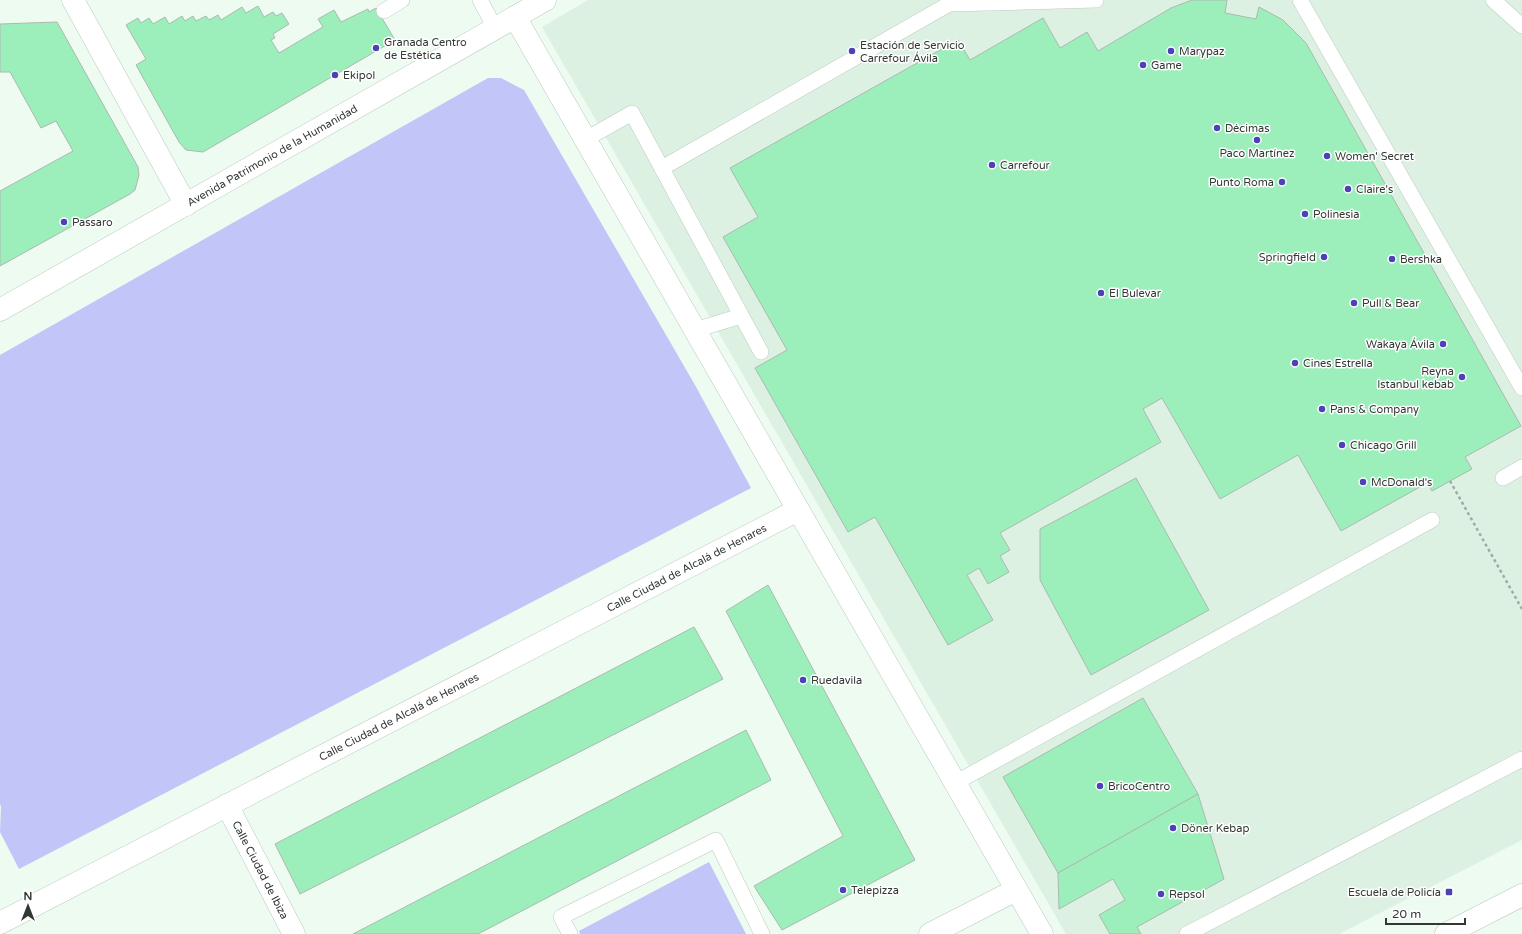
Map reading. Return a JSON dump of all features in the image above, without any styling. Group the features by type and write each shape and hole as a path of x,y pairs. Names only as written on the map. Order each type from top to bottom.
{"street":[{"path":"74,0 186,204"},
{"name":"Avenida Patrimonio de la Humanidad","path":"0,310 545,0"},
{"path":"515,17 1042,934"},
{"name":"Calle Ciudad de Alcalá de Henares","path":"0,923 798,510"},
{"name":"Calle Ciudad de Ibiza","path":"227,805 294,934"},
{"path":"930,934 1016,890"},
{"path":"1446,934 1522,895"}],"lane":[{"path":"384,11 402,0"},
{"path":"480,0 495,28"},
{"path":"662,168 948,2 1096,0"},
{"path":"1290,0 1313,23"},
{"path":"1300,0 1522,388"},
{"path":"1493,0 1522,26"},
{"path":"586,139 632,113 761,352"},
{"path":"695,330 742,316"},
{"path":"1503,478 1522,467"},
{"path":"955,783 1432,520"},
{"path":"1187,934 1522,759"},
{"path":"570,934 561,916 716,840 762,934"}],"path":[{"path":"1450,481 1522,609"}],"shaded area":[{"path":"588,0 1522,0 1522,840 1339,934 1066,934 542,27"},
{"path":"488,78 501,78 524,90 695,385 751,488 19,869 0,832 0,355"},
{"path":"709,862 746,934 580,934 579,931"}],"building":[{"name":"El Bulevar","path":"1192,0 1227,0 1225,13 1256,19 1259,7 1283,20 1306,43 1521,426 1465,457 1472,469 1432,491 1427,483 1341,531 1298,455 1220,499 1162,398 1143,409 1161,442 1000,533 1010,550 1000,556 1009,572 988,584 979,568 967,575 993,620 948,645 875,517 848,532 755,368 787,350 723,237 758,217 730,168 958,40 970,60 1043,18 1060,48 1087,32 1098,51 1171,8"},
{"path":"258,6 264,17 273,12 276,16 282,13 289,24 273,34 275,38 271,40 279,53 323,27 318,19 334,10 341,22 368,9 369,12 376,8 395,40 203,152 186,150 179,142 136,65 146,59 126,25 138,18 141,23 149,18 153,24 165,17 169,24 182,16 185,21 193,16 196,21 206,16 209,20 218,15 221,20 242,7 246,13"},
{"path":"57,22 138,167 139,175 135,190 130,194 0,266 0,191 73,151 56,121 41,128 10,72 0,72 0,24"},
{"path":"1136,478 1209,610 1091,675 1040,580 1040,529"},
{"path":"768,585 915,860 782,930 754,886 843,836 726,611"},
{"path":"694,627 723,679 300,894 275,844"},
{"name":"BricoCentro","path":"1143,698 1198,794 1058,873 1003,777"},
{"path":"746,730 771,780 478,934 353,934"},
{"path":"1198,794 1224,879 1137,927 1141,934 1110,934 1099,915 1125,900 1113,879 1059,909 1058,873"}],"place":[{"name":"Granada Centro de Estética","path":"376,48"},
{"name":"Estación de Servicio Carrefour Ávila","path":"852,51"},
{"name":"Marypaz","path":"1171,51"},
{"name":"Game","path":"1143,65"},
{"name":"Ekipol","path":"335,75"},
{"name":"Décimas","path":"1217,128"},
{"name":"Paco Martínez","path":"1257,140"},
{"name":"Women' Secret","path":"1327,156"},
{"name":"Carrefour","path":"992,165"},
{"name":"Punto Roma","path":"1282,182"},
{"name":"Claire's","path":"1348,189"},
{"name":"Polinesia","path":"1305,214"},
{"name":"Passaro","path":"64,222"},
{"name":"Springfield","path":"1324,257"},
{"name":"Bershka","path":"1392,259"},
{"name":"El Bulevar","path":"1101,293"},
{"name":"Pull & Bear","path":"1354,303"},
{"name":"Wakaya Ávila","path":"1443,344"},
{"name":"Cines Estrella","path":"1295,363"},
{"name":"Reyna Istanbul kebab","path":"1462,377"},
{"name":"Pans & Company","path":"1322,409"},
{"name":"Chicago Grill","path":"1342,445"},
{"name":"McDonald's","path":"1363,482"},
{"name":"Ruedavila","path":"803,680"},
{"name":"BricoCentro","path":"1100,786"},
{"name":"Döner Kebap","path":"1173,828"},
{"name":"Telepizza","path":"843,890"},
{"name":"Escuela de Policía","path":"1449,892"},
{"name":"Repsol","path":"1161,894"}]}
